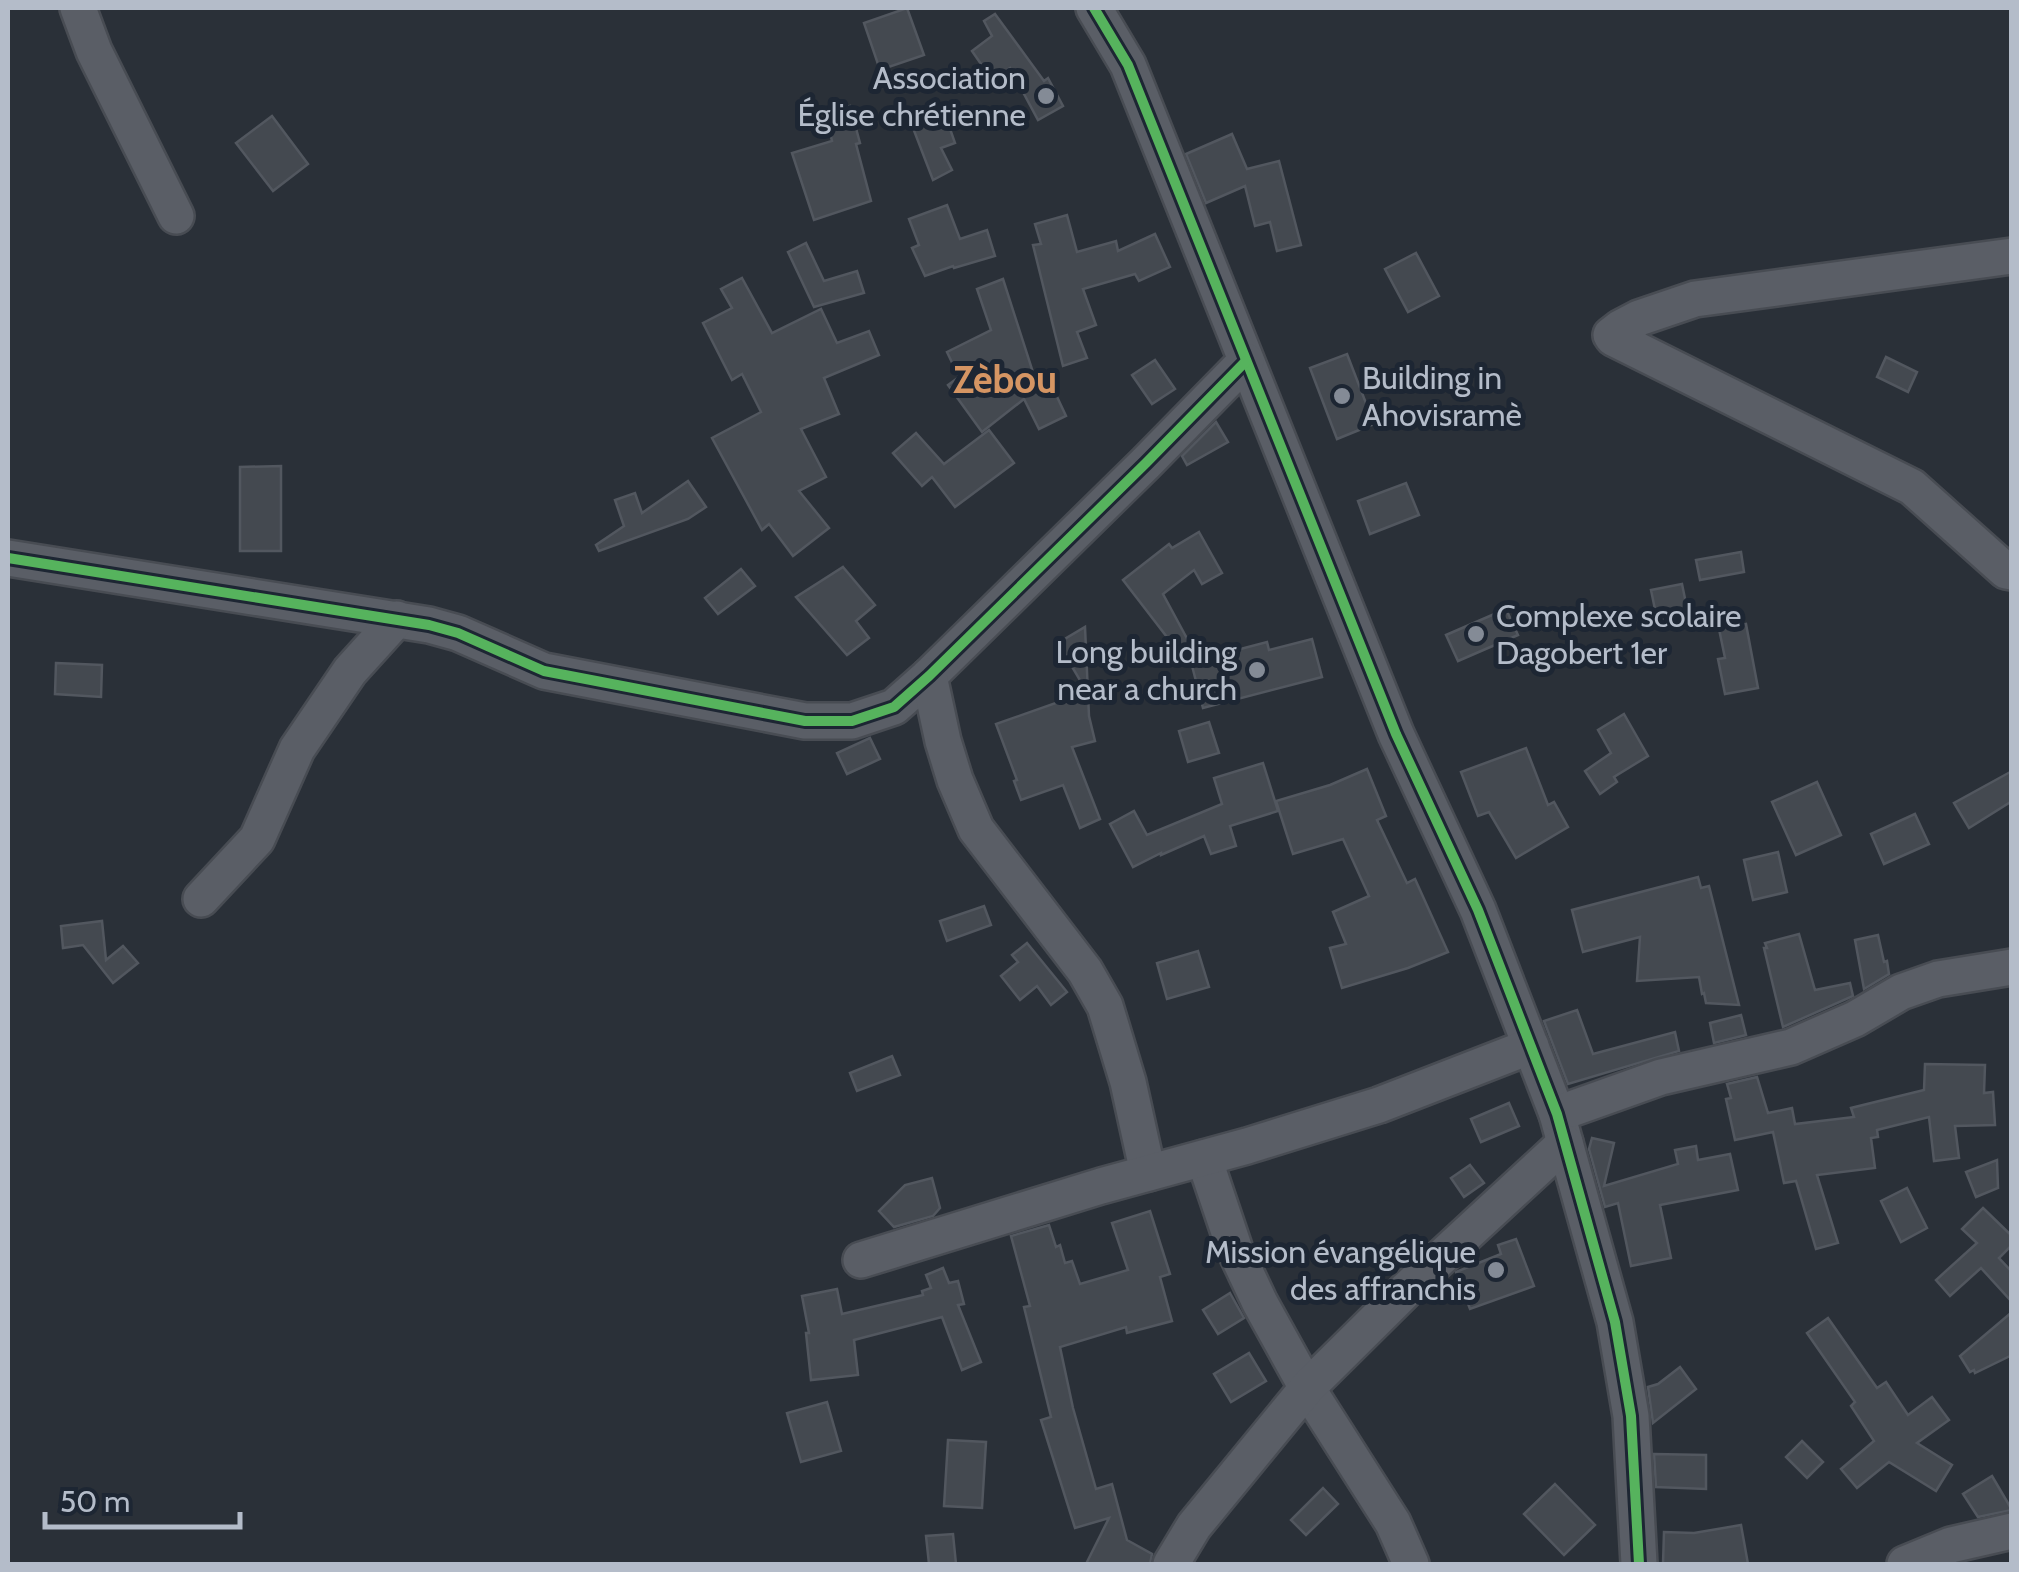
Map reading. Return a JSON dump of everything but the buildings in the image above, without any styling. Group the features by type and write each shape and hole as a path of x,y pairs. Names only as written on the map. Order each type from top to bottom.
{"street":[{"path":"78,8 94,51 176,216"},
{"path":"1094,8 1128,65 1396,734 1478,910 1562,1129 1616,1322 1631,1416 1639,1564"},
{"path":"2012,256 1695,298 1639,318 1611,336 1912,487 2012,572"},
{"path":"8,558 429,625 458,633 544,671 805,722 852,721 894,707 929,676 1246,360"},
{"path":"202,899 257,839 297,750 350,671 397,620"},
{"path":"929,676 955,780 976,830 1085,972 1104,1006 1128,1082 1148,1173"},
{"path":"1171,1564 1194,1526 1307,1388 1562,1129 1660,1076 1790,1047 1855,1019 1902,992 1938,979 2012,967"},
{"path":"862,1260 1380,1105 1531,1046"},
{"path":"1204,1158 1235,1250 1260,1303 1307,1388 1393,1522 1411,1564"},
{"path":"1905,1564 1950,1545 2012,1531"}],"cycle path":[{"path":"1094,8 1128,65 1396,734 1478,910 1557,1114 1615,1322 1631,1416 1639,1564"},
{"path":"8,558 429,625 458,633 544,671 805,721 852,721 894,707 929,676 1246,361"}],"place":[{"name":"Association Église chrétienne","path":"1046,96"},
{"name":"Building in Ahovisramè","path":"1342,396"},
{"name":"Complexe scolaire Dagobert 1er","path":"1476,634"},
{"name":"Long building near a church","path":"1257,670"},
{"name":"Mission évangélique des affranchis","path":"1496,1270"}],"district":[{"name":"Zèbou","path":"1005,380"}]}
